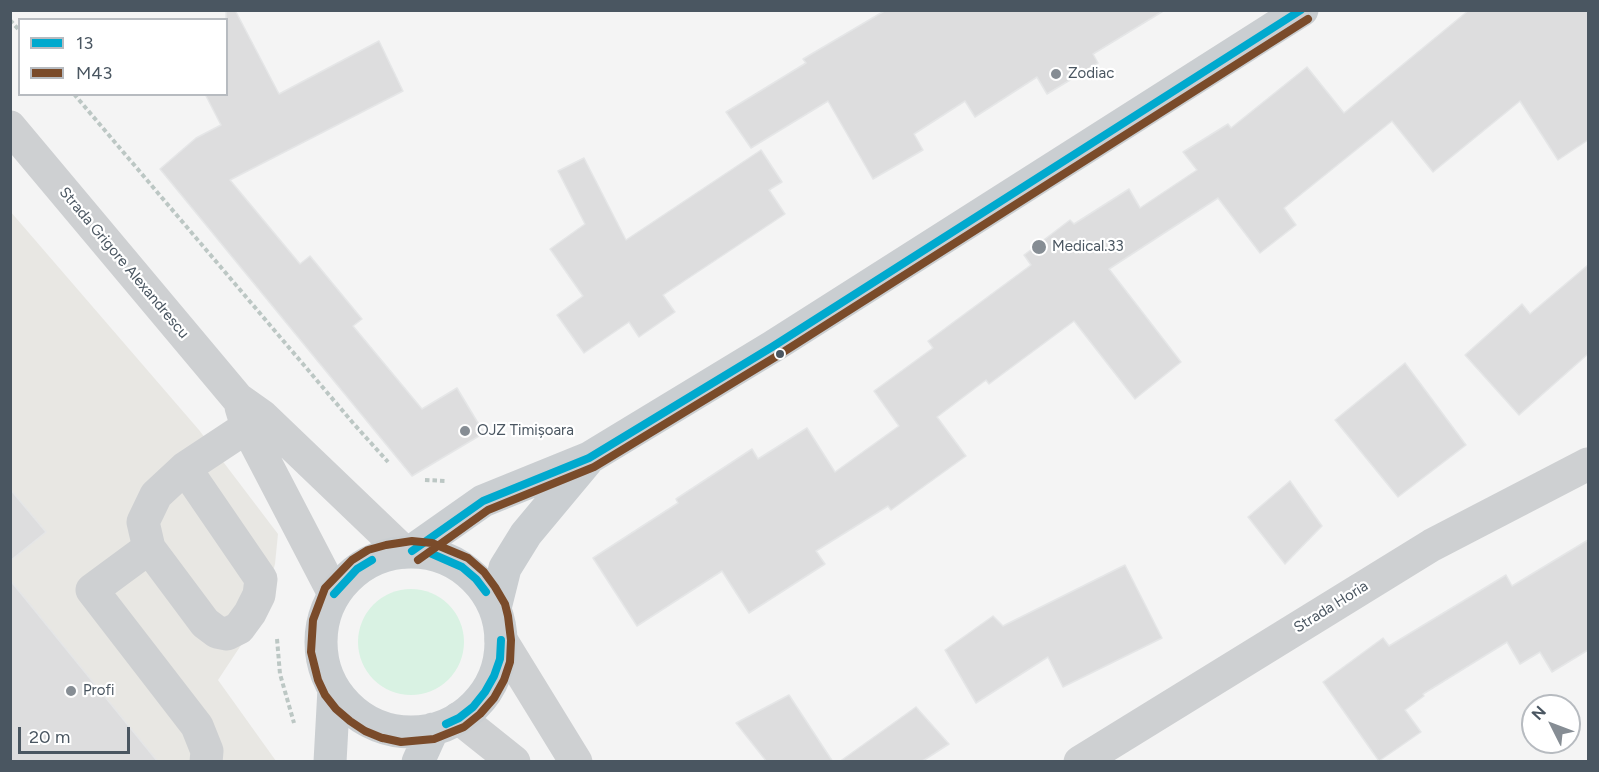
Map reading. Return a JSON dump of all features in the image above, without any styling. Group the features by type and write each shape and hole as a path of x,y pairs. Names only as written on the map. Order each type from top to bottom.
{"main road":[{"path":"408,551 483,501 589,458 782,341 1302,10"},
{"path":"495,608 506,568 526,534 589,458"},
{"path":"408,551 430,553 447,559 462,567 481,585 495,608 501,640 500,659 494,676 473,707 446,723 417,731 401,731 370,722 344,702 334,689 324,664 321,637 323,623 334,594 345,580 365,565 388,555 408,551"},
{"path":"330,762 334,689"},
{"path":"418,762 446,723"}],"street":[{"name":"Strada Grigore Alexandrescu","path":"10,127 22,164 243,413 334,594"},
{"name":"Strada Grigore Alexandrescu","path":"243,413 262,416 408,551"},
{"path":"185,468 261,579 259,595 250,614 239,628 226,634 216,632 205,623 149,548 143,522 156,495 243,413"},
{"name":"Strada Horia","path":"1080,762 1432,545 1588,464"},
{"path":"149,548 92,590 197,726 207,751 206,762"},
{"path":"501,640 576,762"},
{"path":"446,723 514,762"}],"path":[{"path":"76,96 352,423 388,462"},
{"path":"278,631 280,674 296,734"}],"shaded area":[{"path":"10,211 199,430 278,534 275,564 261,615 218,680 276,761 11,761"}],"green space":[{"path":"411,589 431,593 449,604 460,622 464,642 460,662 449,680 431,691 411,695 391,691 373,680 362,662 358,642 362,622 373,604 391,593"}],"building":[{"path":"226,10 235,10 279,94 379,41 403,91 230,180 300,264 310,256 362,319 353,326 422,409 457,388 484,433 412,476 160,169 196,138 221,125 206,96 228,96 228,18 226,18"},
{"path":"886,10 1165,10 1093,54 1098,63 1047,94 1037,77 975,117 965,101 914,134 923,150 873,179 828,101 751,148 726,112 806,63 803,59"},
{"path":"1469,10 1588,10 1588,140 1558,160 1520,101 1433,172 1392,121 1284,208 1296,225 1260,253 1218,198 1109,269 1181,362 1135,399 1074,321 989,384 986,380 937,417 966,456 891,510 888,506 816,551 825,564 749,613 722,571 637,626 593,558 678,503 676,499 752,449 758,459 807,428 835,472 899,426 874,391 933,348 928,341 1031,265 1024,255 1070,220 1074,224 1129,189 1140,208 1197,170 1183,152 1228,124 1231,128 1307,67 1344,113"},
{"path":"761,150 782,182 769,190 785,214 663,295 675,312 639,337 629,322 584,353 557,315 583,296 550,249 585,224 558,171 584,158 626,240"},
{"path":"1588,265 1588,354 1519,415 1465,355 1522,304 1530,314"},
{"path":"1405,363 1466,445 1398,497 1335,420"},
{"path":"1290,481 1322,526 1285,564 1248,517"},
{"path":"10,489 46,532 10,561"},
{"path":"1588,540 1588,650 1552,672 1540,652 1520,664 1507,642 1423,694 1424,696 1405,710 1421,732 1379,761 1323,682 1383,638 1389,646 1506,575 1512,586"},
{"path":"1125,565 1162,638 1063,687 1048,657 976,703 945,650 993,616 1003,626"},
{"path":"10,580 158,762 10,762"},
{"path":"789,695 833,762 767,762 736,723"},
{"path":"916,707 949,744 921,762 839,762"}],"transit line":[{"name":"13","path":"412,551 483,501 589,458 772,347 1301,10"},
{"name":"M43","path":"418,560 488,510 594,467 777,356 1308,19"},
{"name":"M43","path":"382,738 350,721 325,695 318,680 311,652 313,620 325,588 352,560 368,550 386,545 412,541 432,543 468,558 484,572 495,587 505,604 508,616 511,640 510,662 504,680 494,698 464,727 434,739 401,742 383,738"},
{"name":"13","path":"430,553 462,567 486,592"},
{"name":"13","path":"334,594 357,569 372,560"},
{"name":"13","path":"446,724 459,718 473,707 485,692 500,659 501,640"}],"place":[{"name":"Zodiac","path":"1056,74"},
{"name":"Medical.33","path":"1039,247"},
{"name":"OJZ Timișoara","path":"465,431"},
{"name":"Profi","path":"71,691"}]}
